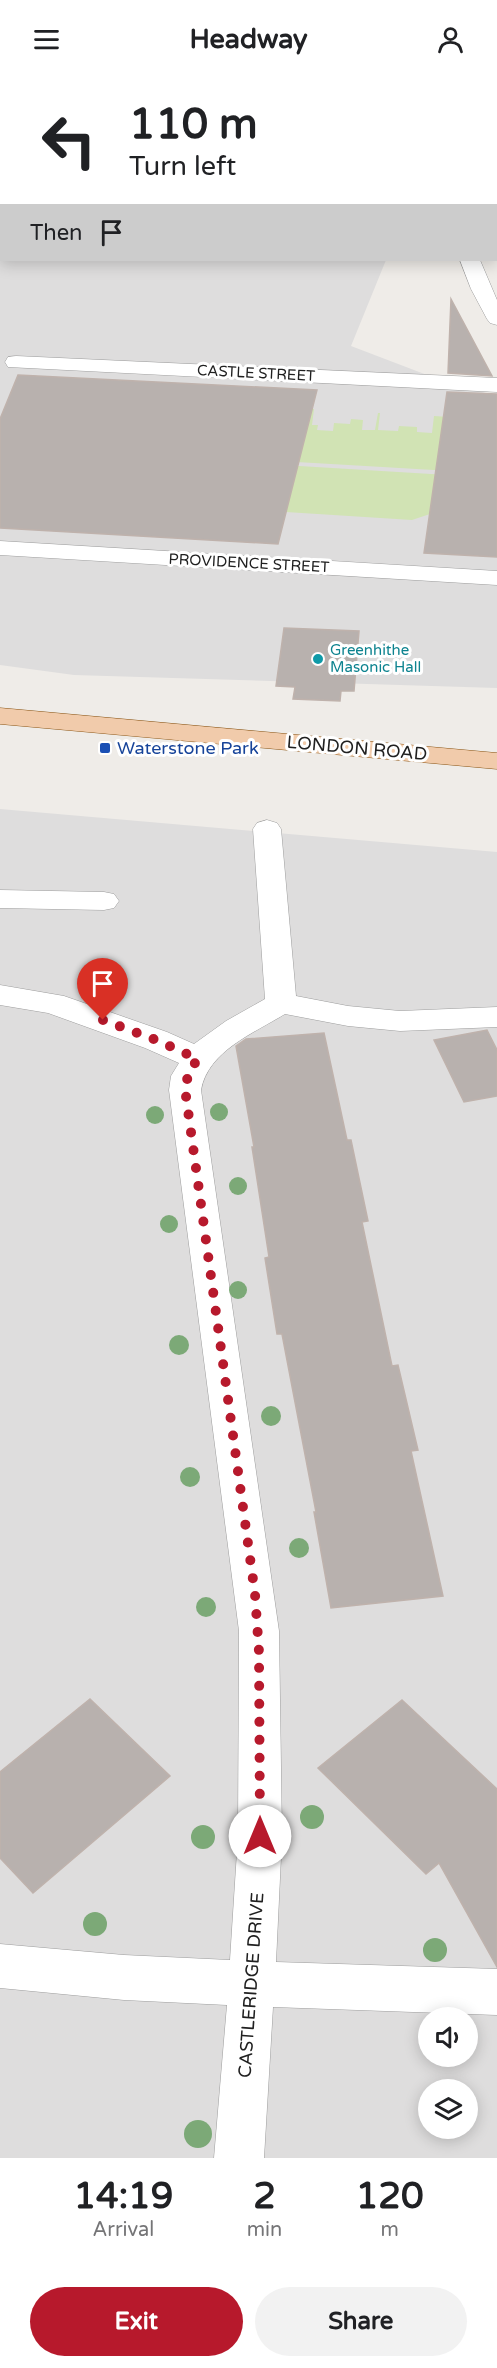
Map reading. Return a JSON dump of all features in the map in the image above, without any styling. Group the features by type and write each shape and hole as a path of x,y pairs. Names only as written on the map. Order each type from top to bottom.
{"main road":[{"name":"LONDON ROAD","path":"1,717 497,761"}],"street":[{"path":"470,261 481,289 497,319"},
{"name":"CASTLE STREET","path":"16,362 497,386"},
{"name":"PROVIDENCE STREET","path":"0,548 497,578"},
{"path":"267,829 280,1003 348,1016 390,1020 437,1021 497,1017"},
{"path":"0,899 104,901"},
{"path":"0,995 59,1005 156,1040 198,1059"},
{"name":"CASTLERIDGE DRIVE","path":"239,2158 260,1836 259,1631 185,1089 189,1071 198,1059 213,1046 280,1003"},
{"path":"0,1966 70,1974 497,1992"}],"shaded area":[{"path":"0,261 386,261 351,346 448,383 497,396 497,688 74,675 0,665"},
{"path":"0,809 497,852 497,2158 0,2158"}],"green space":[{"path":"314,409 312,425 318,425 317,430 333,431 334,423 350,424 351,419 363,420 362,430 375,430 378,413 380,413 378,430 398,431 399,426 417,427 417,432 432,433 434,416 449,417 497,429 468,472 176,455"},
{"path":"0,448 497,478 430,514 412,520 286,512"}],"building":[{"path":"451,299 492,376 448,373"},
{"path":"18,375 317,390 278,544 0,528 0,419"},
{"path":"447,392 497,394 497,557 424,553"},
{"name":"Greenhithe Masonic Hall","path":"284,628 359,631 354,691 341,691 340,701 293,699 295,687 276,686"},
{"path":"487,1030 497,1050 497,1096 464,1102 434,1040"},
{"path":"324,1033 347,1140 351,1140 368,1221 362,1222 392,1366 398,1365 418,1450 411,1451 443,1596 331,1608 314,1512 316,1512 282,1334 277,1334 265,1258 269,1257 252,1147 254,1147 236,1046 246,1039"},
{"path":"90,1699 170,1776 33,1893 0,1858 0,1772"},
{"path":"402,1700 497,1789 497,1967 439,1863 426,1874 318,1768"}],"place":[{"name":"Greenhithe Masonic Hall","path":"318,659"},
{"name":"Waterstone Park","path":"105,748"}],"route":[{"path":"103,1020 198,1059 189,1071 185,1089 259,1631 260,1836"}]}
